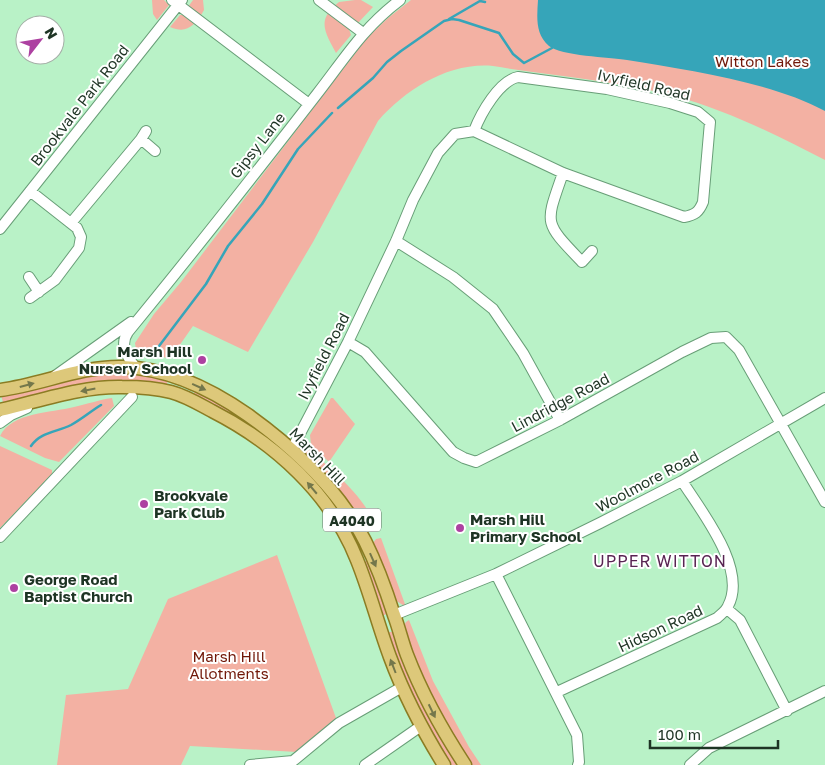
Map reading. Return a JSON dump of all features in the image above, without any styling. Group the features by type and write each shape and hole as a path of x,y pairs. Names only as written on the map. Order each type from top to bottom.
{"main road":[{"name":"Marsh Hill","path":"0,390 23,387 52,378 106,368 152,369 174,375 211,392 245,413 292,449 318,476 347,512 364,540 375,563 406,654 426,700 446,737 465,765"},
{"name":"Marsh Hill","path":"0,410 102,387 124,386 171,392 187,398 230,420 261,440 306,481 337,521 357,560 402,687 421,726 444,765"},
{"path":"378,623 394,615"}],"street":[{"path":"319,0 363,33"},
{"name":"Gipsy Lane","path":"136,368 124,350 124,338 363,33 382,14 400,0"},
{"path":"178,2 309,104"},
{"name":"Brookvale Park Road","path":"0,229 178,2"},
{"name":"Ivyfield Road","path":"292,449 348,342 396,241 413,200 438,153 455,134 474,131 563,173 684,217 694,215 703,202 710,122 698,112 670,103 607,90 518,77 512,78 499,88 474,131"},
{"path":"71,223 144,135 155,151"},
{"path":"563,173 550,210 550,224 563,242 582,262 592,251"},
{"path":"29,277 34,295 58,277 79,248 80,232 30,191"},
{"path":"396,241 453,277 493,309 523,353 560,420"},
{"name":"Gipsy Lane","path":"52,378 142,315"},
{"name":"Lindridge Road","path":"348,342 365,352 452,452 476,462 560,420 682,352 711,338 726,337 739,350 825,502"},
{"path":"0,423 19,411 53,397"},
{"path":"0,537 132,397"},
{"name":"Woolmore Road","path":"394,615 496,574 682,481 825,398"},
{"path":"682,481 724,548 733,587 727,609 740,620 787,711"},
{"path":"496,574 578,735 580,762 578,765"},
{"name":"Hidson Road","path":"557,692 717,618 727,609"},
{"path":"250,765 293,761 339,722 402,687"},
{"path":"690,765 709,748 825,691"},
{"path":"365,765 421,726"}],"green space":[{"path":"152,0 164,0 169,5 157,20 153,14"},
{"path":"193,0 203,0 204,10 200,17 188,7"},
{"path":"361,0 373,7 357,24 333,7 339,2"},
{"name":"Witton Lakes","path":"411,0 825,0 825,160 770,132 713,108 674,96 607,82 493,66 460,68 445,73 415,88 389,109 378,121 313,242 248,352 193,326 170,359 136,349 135,343 154,314 181,282 366,39"},
{"path":"329,12 349,29 351,35 336,53 325,28 326,17"},
{"path":"180,15 184,15 194,24 183,30 170,27"},
{"path":"113,373 143,373 168,380 167,384 180,391 144,385 4,406 1,395 75,379"},
{"path":"195,390 255,425 304,469 334,504 357,539 354,542 301,471 193,397"},
{"path":"112,398 114,406 59,462 45,458 0,436 13,422 23,418"},
{"path":"331,398 355,424 329,462 311,445 310,435"},
{"path":"303,444 357,495 366,507 376,531 373,532 353,514 302,454"},
{"path":"0,446 52,470 52,474 0,528"},
{"path":"381,538 406,607 395,600 373,543 376,539"},
{"name":"Marsh Hill Allotments","path":"277,555 336,718 297,752 190,746 181,765 57,765 66,695 128,689 168,599"},
{"path":"367,560 387,612 385,615 382,615 363,562"},
{"path":"409,620 433,681 481,765 471,765 451,732 434,698 403,627"},
{"path":"389,632 396,636 460,765 449,765 422,718 402,673 388,635"}],"water":[{"name":"Witton Lakes","path":"538,0 825,0 825,111 780,92 729,78 619,59 574,54 555,49 544,41 539,31 537,19"}],"waterway":[{"path":"449,19 480,1 485,2"},
{"path":"338,108 373,78 387,62 444,21 459,20 499,33 513,54 524,63 552,48"},
{"path":"153,354 206,284 228,246 262,204 298,149 332,113"},
{"path":"31,446 39,438 71,425 101,405"}],"place":[{"name":"Marsh Hill Nursery School","path":"202,360"},
{"name":"Brookvale Park Club","path":"144,504"},
{"name":"Marsh Hill Primary School","path":"460,528"},
{"name":"George Road Baptist Church","path":"14,588"}],"district":[{"name":"UPPER WITTON","path":"660,561"}]}
